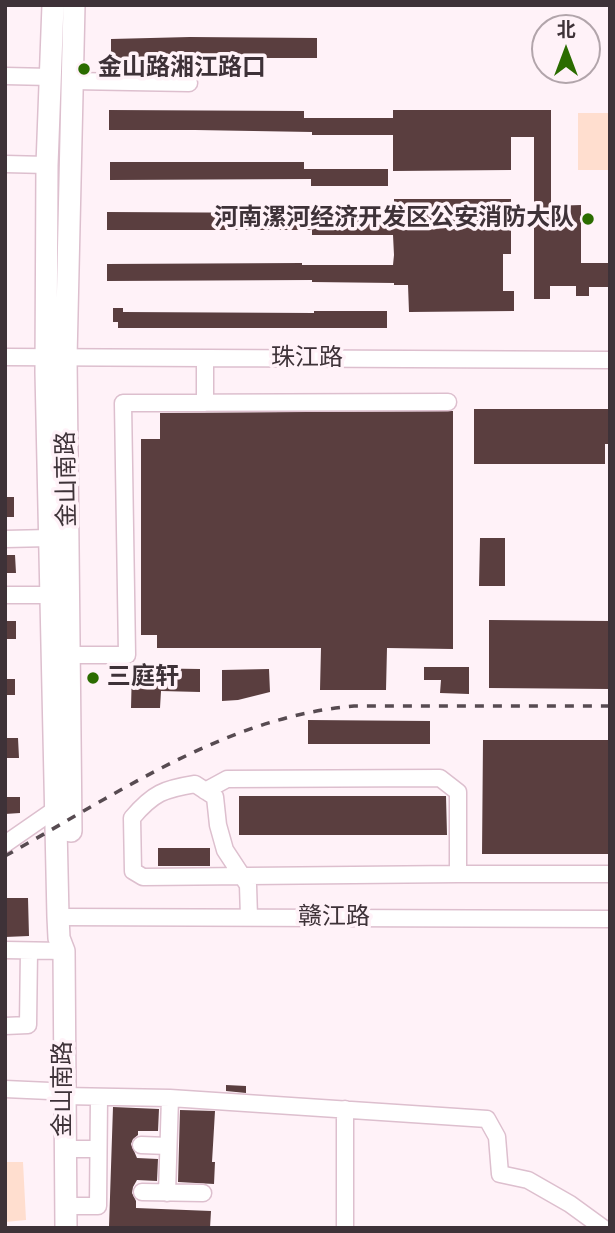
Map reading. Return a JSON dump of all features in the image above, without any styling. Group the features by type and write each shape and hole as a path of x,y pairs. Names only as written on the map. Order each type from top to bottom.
{"main road":[{"name":"金山南路","path":"53,5 47,165 69,655 64,917"},
{"name":"金山南路","path":"66,1217 64,951 70,939 64,917 57,808 50,538 56,358 70,166 74,5"},
{"path":"47,165 70,166"}],"street":[{"path":"5,76 51,77"},
{"path":"72,81 189,83"},
{"path":"5,164 47,165"},
{"name":"珠江路","path":"5,357 610,360"},
{"path":"205,359 205,403"},
{"path":"69,655 127,655 123,403 448,401"},
{"path":"5,539 50,538"},
{"path":"5,594 51,595"},
{"path":"205,791 227,779 440,778 458,792 458,874"},
{"path":"249,917 248,885 242,874 225,850 218,825 215,797 195,784 175,787 148,799 132,818 133,871 144,877 242,874 610,874"},
{"path":"5,844 57,808"},
{"name":"赣江路","path":"64,917 610,919"},
{"path":"5,950 64,951"},
{"path":"5,1026 28,1025 29,951"},
{"path":"5,1089 50,1091 64,1096 170,1098 487,1119 497,1137 500,1174 528,1180 570,1204 603,1228"},
{"path":"66,1217 98,1206 99,1097"},
{"path":"167,1193 170,1098"},
{"path":"345,1109 345,1228"},
{"path":"141,1145 168,1146"},
{"path":"64,1149 98,1149"},
{"path":"142,1192 203,1194"}],"shaded area":[{"path":"578,113 609,113 609,170 578,170"},
{"path":"5,1162 23,1162 26,1220 5,1222"}],"building":[{"path":"317,38 317,58 111,58 111,39"},
{"path":"109,110 304,111 304,118 393,118 393,110 551,110 551,206 581,205 581,263 610,263 610,287 589,287 589,296 576,296 576,286 550,286 550,299 534,299 534,137 511,137 511,170 393,171 393,135 109,130"},
{"path":"110,162 304,162 304,169 388,169 388,186 311,186 311,179 110,180"},
{"path":"394,199 511,199 511,254 503,254 503,291 514,291 514,311 409,312 408,285 394,283 312,280 107,281 107,264 393,265 394,255 393,235 312,235 312,230 107,230 107,212 302,213 302,218 394,218"},
{"path":"113,308 123,308 123,312 387,311 387,328 118,328 118,322 113,322"},
{"path":"474,409 610,409 610,444 605,444 605,464 474,464"},
{"path":"453,411 453,649 387,648 386,690 320,690 321,648 157,648 157,635 141,635 141,439 160,439 160,413"},
{"path":"5,497 14,497 14,517 5,517"},
{"path":"480,538 505,538 505,586 479,586"},
{"path":"5,555 15,555 16,573 5,573"},
{"path":"489,620 610,621 610,689 489,688"},
{"path":"5,621 16,621 16,639 5,639"},
{"path":"424,667 469,667 469,694 440,693 441,680 424,680"},
{"path":"132,668 200,669 200,692 161,691 160,708 131,708"},
{"path":"269,669 270,692 222,701 222,670"},
{"path":"5,679 15,679 15,695 5,695"},
{"path":"308,720 430,721 430,744 308,744"},
{"path":"5,738 18,738 19,758 5,758"},
{"path":"483,740 610,740 610,854 482,854"},
{"path":"239,796 446,796 447,835 239,835"},
{"path":"5,797 20,797 20,813 5,814"},
{"path":"158,848 210,848 210,866 158,866"},
{"path":"5,898 28,898 29,936 5,937"},
{"path":"226,1085 246,1086 246,1093 226,1091"},
{"path":"113,1107 159,1109 158,1131 138,1131 131,1144 137,1158 158,1159 157,1181 137,1180 133,1187 136,1208 211,1211 210,1228 109,1227"},
{"path":"180,1110 215,1111 212,1162 215,1162 214,1184 178,1182"}],"railway":[{"path":"5,856 173,762 216,742 307,713 354,706 610,706"}],"place":[{"name":"金山路湘江路口","path":"84,69"},
{"name":"河南漯河经济开发区公安消防大队","path":"588,219"},
{"name":"三庭轩","path":"93,678"}]}
